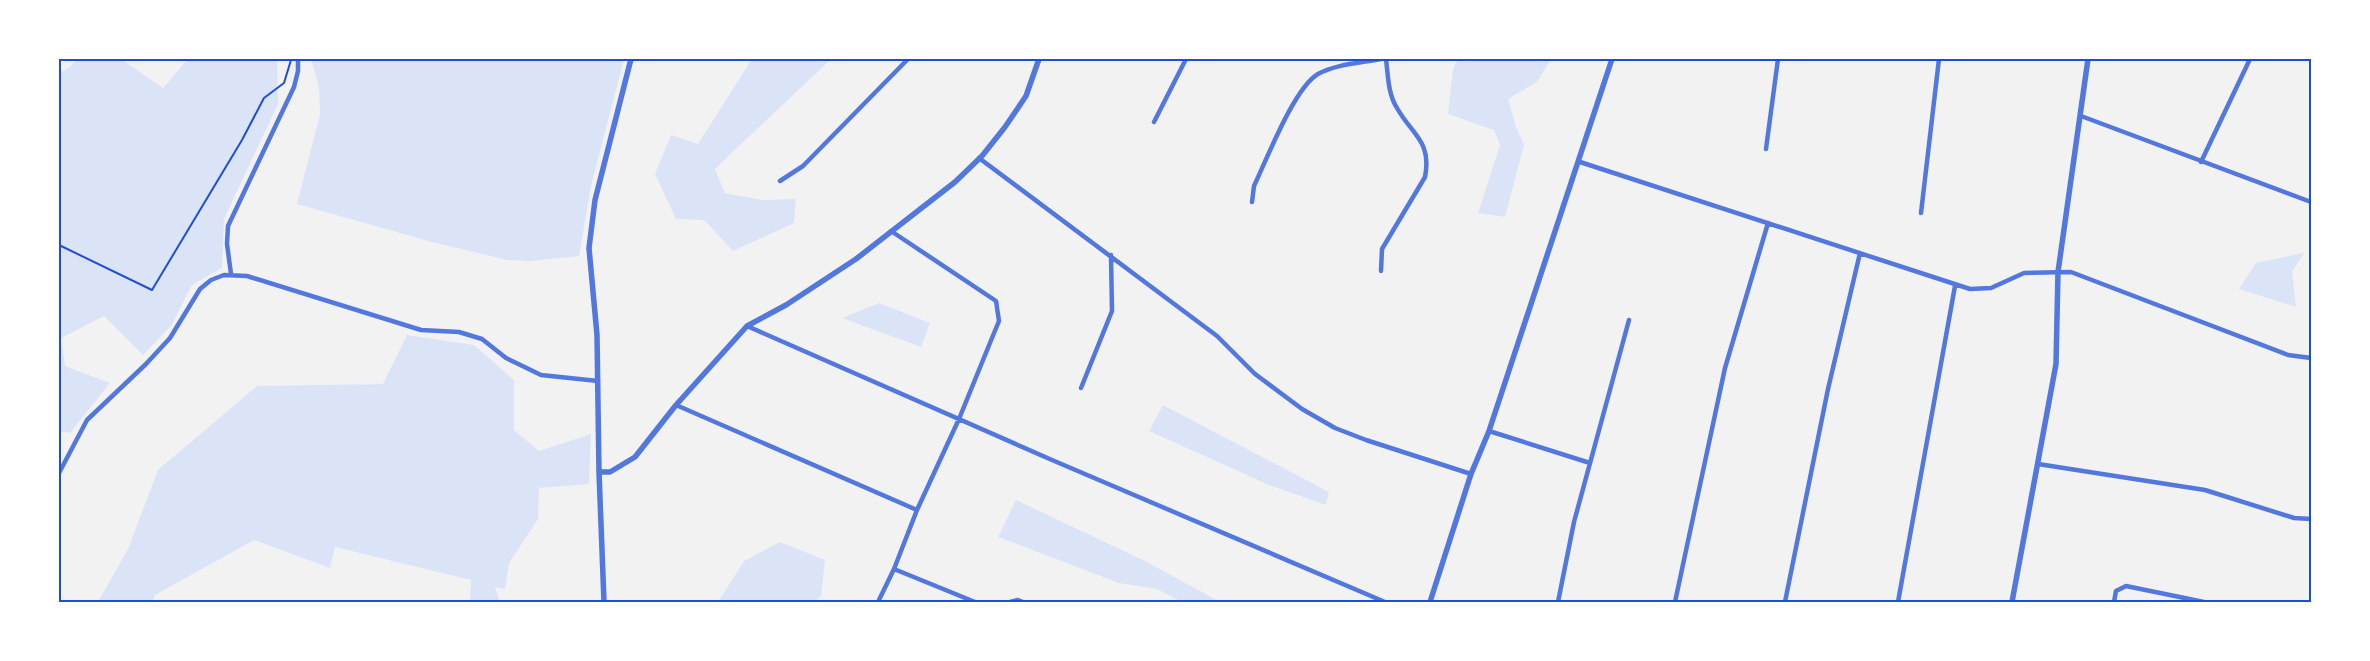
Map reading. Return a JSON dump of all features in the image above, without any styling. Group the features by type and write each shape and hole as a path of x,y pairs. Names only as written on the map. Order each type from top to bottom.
{"street":[{"path":"231,274 227,244 228,226 294,86 298,71 298,59"},
{"path":"604,602 599,472 597,335 589,265 590,231 595,200 631,59"},
{"path":"780,181 803,166 908,59"},
{"path":"599,472 610,472 634,457 676,405 747,326 786,304 856,259 955,182 979,158 1005,127 1026,96 1039,59"},
{"path":"1154,122 1186,59"},
{"path":"1252,202 1254,186 1302,87 1318,74 1333,68 1381,59"},
{"path":"1381,271 1382,250 1425,177 1427,166 1422,141 1396,108 1390,88 1386,59"},
{"path":"1430,602 1471,474 1489,431 1580,162 1612,59"},
{"path":"1766,150 1778,59"},
{"path":"1921,213 1939,59"},
{"path":"2012,602 2057,355 2058,272 2088,59"},
{"path":"2200,162 2250,59"},
{"path":"2081,116 2311,202"},
{"path":"979,158 1217,336 1255,374 1302,409 1335,428 1366,440 1471,474"},
{"path":"1580,162 1956,286 1983,290 1998,286 2018,275 2071,272 2288,355 2311,358"},
{"path":"1675,602 1725,368 1768,223"},
{"path":"879,600 894,569 917,510 959,419 999,321 996,301 891,231"},
{"path":"1785,602 1828,389 1860,253"},
{"path":"1081,388 1112,311 1111,255"},
{"path":"59,473 87,420 146,364 170,338 200,289 211,280 231,274 247,276 420,330 458,332 482,339 506,358 541,375 598,381"},
{"path":"1898,602 1956,286"},
{"path":"1558,602 1574,522 1629,320"},
{"path":"747,326 1052,460 1385,602"},
{"path":"676,405 917,510"},
{"path":"1489,431 1590,463"},
{"path":"2038,464 2205,490 2294,518 2311,519"},
{"path":"894,569 975,602"},
{"path":"2114,602 2116,591 2126,586 2204,602"},
{"path":"1010,602 1018,600 1023,602"}],"path":[{"path":"59,245 152,290 242,140 264,98 284,83 292,59"}],"shaded area":[{"path":"77,59 121,59 163,88 188,59 277,59 278,104 224,219 222,268 192,285 171,326 143,355 104,316 61,338 65,366 110,383 70,433 59,431 59,73 71,66"},
{"path":"311,59 624,59 591,186 579,256 531,261 507,260 432,242 297,204 320,114 319,87"},
{"path":"752,59 831,59 715,169 725,193 763,200 796,199 794,223 733,251 704,220 676,219 655,174 671,135 698,144"},
{"path":"1458,59 1551,59 1537,82 1508,99 1516,127 1524,145 1505,217 1478,213 1500,145 1494,130 1448,114 1453,69"},
{"path":"2304,253 2292,272 2296,307 2239,289 2256,263"},
{"path":"879,303 930,323 921,347 842,318"},
{"path":"407,335 474,345 514,380 514,430 539,451 591,434 589,484 539,488 538,519 509,563 505,589 495,587 499,600 518,600 519,602 470,602 471,580 335,547 330,568 254,540 155,595 152,602 98,602 128,549 158,470 257,386 383,384"},
{"path":"1163,405 1329,492 1326,505 1269,485 1149,431"},
{"path":"1016,500 1145,561 1220,602 1182,602 1157,589 1119,583 998,537"},
{"path":"780,542 825,560 821,596 814,602 718,602 744,561"}]}
